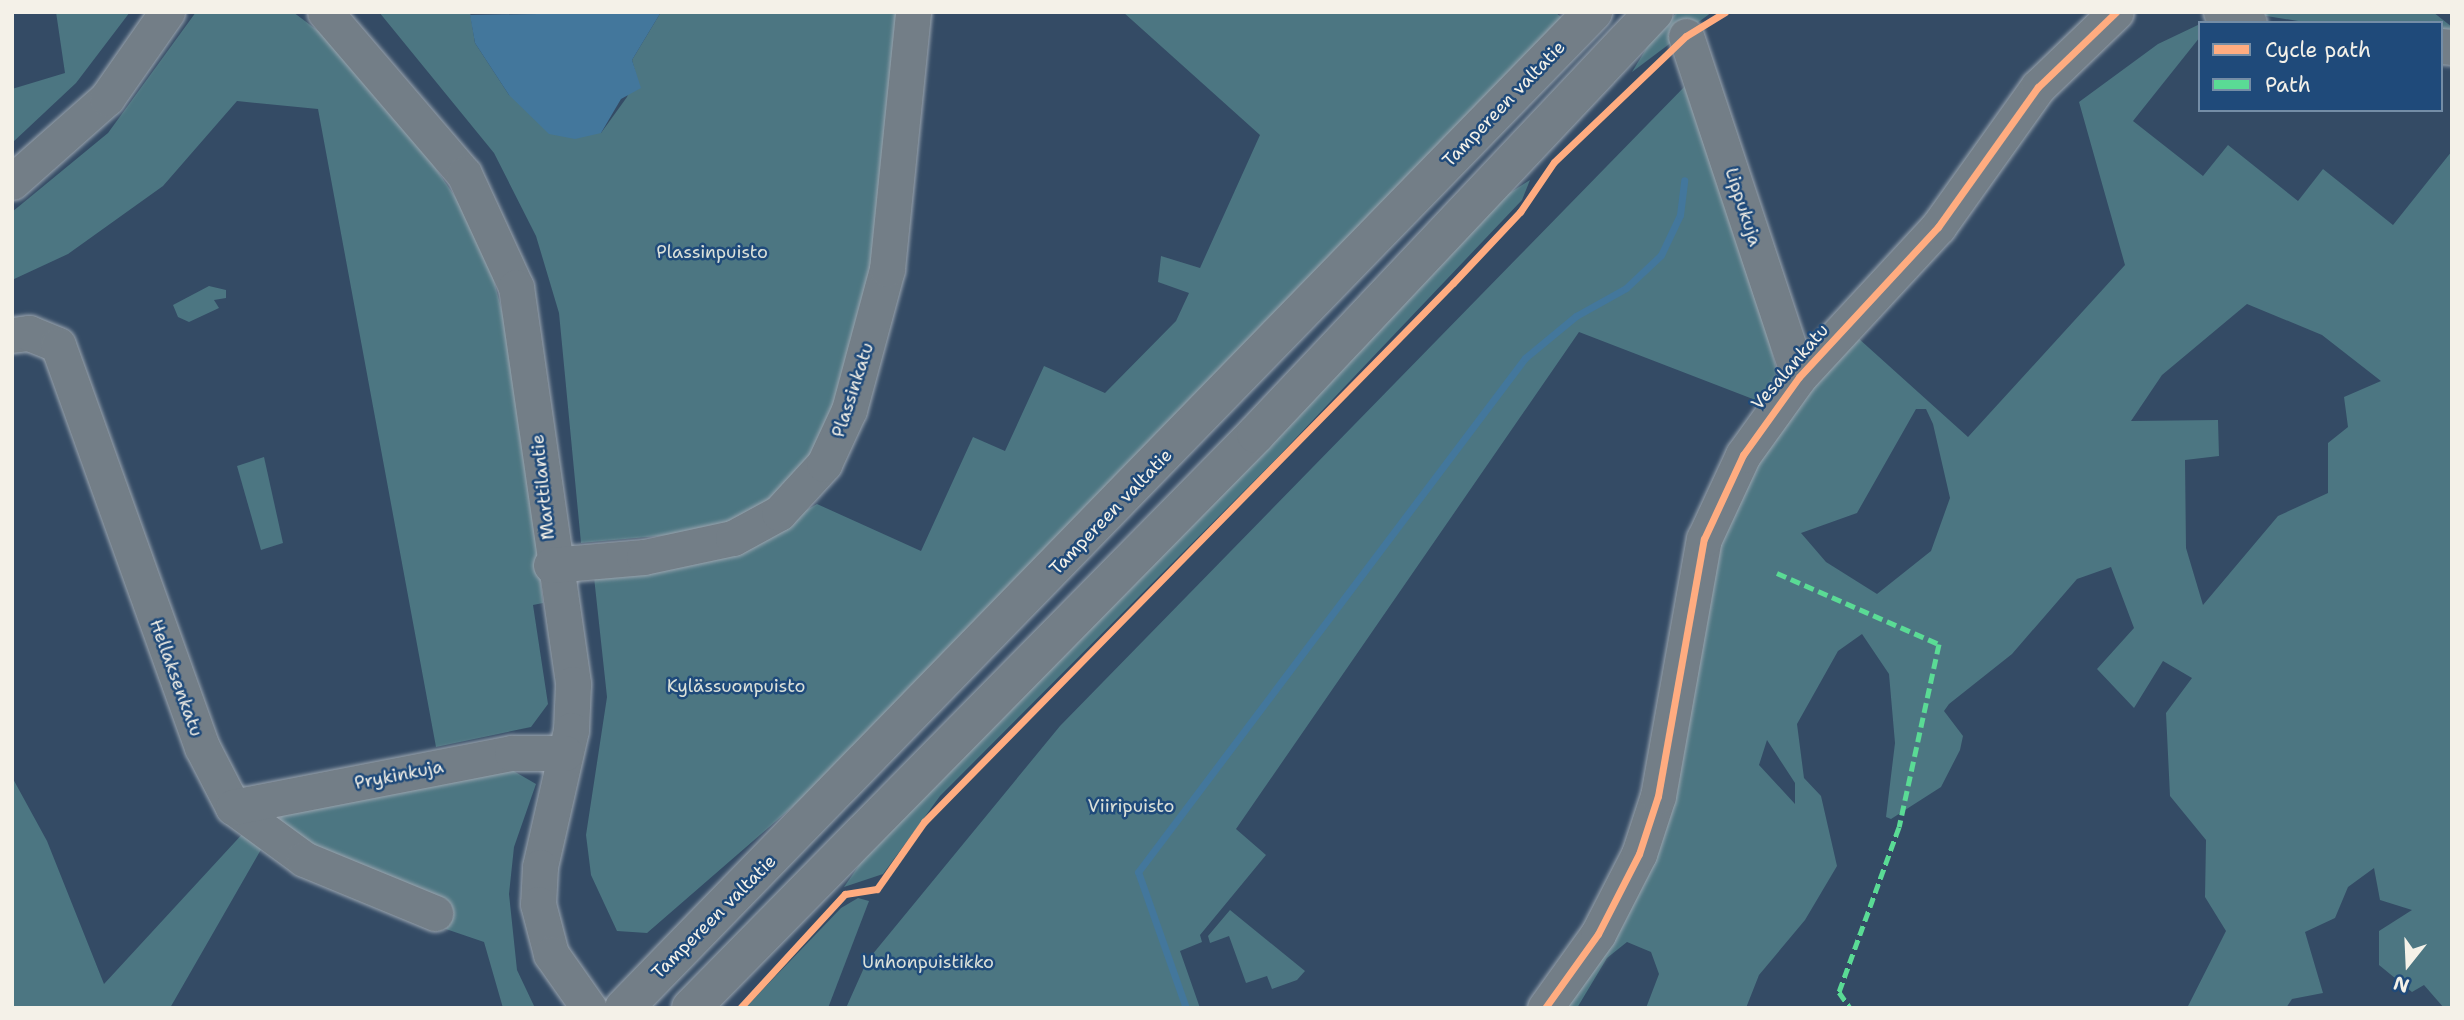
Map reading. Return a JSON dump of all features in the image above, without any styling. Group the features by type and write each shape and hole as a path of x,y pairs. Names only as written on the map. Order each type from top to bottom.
{"highway":[{"name":"Tampereen valtatie","path":"624,1008 1593,12"},
{"path":"691,1008 1256,434 1654,12"}],"street":[{"path":"12,182 107,98 167,12"},
{"name":"Marttilantie","path":"325,12 439,141 500,244 528,341 551,565 573,684 565,753 540,867 538,904 551,954 589,1008"},
{"name":"Plassinkatu","path":"551,565 644,557 733,538 779,513 824,464 849,410 887,269 913,12"},
{"name":"Vesalankatu","path":"1545,1008 1598,934 1639,854 1658,796 1704,539 1721,493 1763,421 1799,377 1937,227 2038,87 2116,12"},
{"path":"2221,12 2244,21"},
{"name":"Lippukuja","path":"1686,36 1799,377"},
{"name":"Hellaksenkatu","path":"27,336 58,345 194,727 233,807 304,859 435,913"},
{"name":"Prykinkuja","path":"233,807 512,753 565,753"}],"green space":[{"path":"56,12 130,12 76,83 12,143 12,89 65,73"},
{"path":"196,12 293,12 321,33 425,153 465,211 493,277 514,357 543,603 533,605 548,704 531,727 436,747 318,109 237,101 163,186 68,254 12,280 12,212 108,133"},
{"name":"Plassinpuisto","path":"379,12 470,12 475,43 509,95 601,133 627,97 636,75 632,60 661,12 902,12 865,319 815,461 736,529 581,543 559,313 536,236 494,153"},
{"name":"Kylässuonpuisto","path":"1123,12 1555,12 1567,22 827,777 647,933 617,931 591,875 586,835 607,697 594,577 727,556 817,504 921,551 973,437 1005,451 1044,366 1105,393 1176,321 1189,293 1158,282 1161,256 1200,268 1260,135"},
{"path":"1677,12 1712,12 1632,72 1649,44"},
{"path":"2242,12 2433,12 2452,27 2452,39 2443,40 2443,21 2298,21"},
{"path":"2198,25 2198,40 2133,121 2203,176 2228,145 2298,201 2323,169 2393,225 2452,151 2452,1008 2444,1008 2424,985 2412,992 2379,965 2379,931 2412,910 2380,900 2374,868 2348,887 2335,918 2305,932 2323,993 2292,999 2286,1008 2187,1008 2226,931 2205,897 2206,840 2170,796 2166,713 2192,678 2163,661 2134,708 2097,669 2134,628 2111,567 2077,579 2012,654 1949,704 1944,711 1963,736 1960,750 1941,787 1891,819 1886,817 1895,743 1889,674 1862,634 1838,651 1797,724 1804,778 1821,796 1837,866 1805,920 1759,975 1746,1008 1646,1008 1659,974 1651,952 1627,942 1607,958 1577,1008 1558,1008 1604,940 1716,545 1759,448 1858,338 1968,437 2125,265 2079,102 2158,44","holes":["2247,304 2322,335 2381,381 2344,397 2348,427 2328,443 2328,493 2278,516 2203,605 2186,548 2185,460 2219,456 2218,420 2131,421 2162,375","1916,409 1926,409 1933,424 1950,498 1931,551 1877,594 1826,562 1801,533 1857,513","1767,740 1795,783 1795,804 1759,765"]},
{"name":"Viiripuisto","path":"1689,82 1720,162 1776,367 1775,382 1758,401 1579,332 1236,829 1266,855 1200,935 1202,942 1180,951 1200,1008 846,1008 867,961 1060,726"},
{"path":"1530,180 1522,200 1276,459 940,796 883,874 844,887 866,855 1508,194"},
{"path":"209,286 226,290 226,298 214,300 219,308 189,322 178,317 173,305"},
{"path":"264,457 283,543 261,550 237,466"},
{"path":"505,766 536,784 514,847 509,894 517,970 535,1008 503,1008 484,942 437,926 279,828 281,813"},
{"path":"12,777 47,841 104,984 246,830 263,846 170,1008 12,1008"},
{"path":"858,898 869,901 828,1008 745,1008 841,908"},
{"path":"1230,910 1305,971 1297,980 1272,989 1267,976 1246,983 1229,936 1210,943 1208,936"}],"water":[{"path":"661,12 632,60 641,88 621,99 601,133 575,139 549,134 509,95 475,43 470,15"}],"waterway":[{"path":"1186,1008 1138,872 1525,358 1576,316 1626,288 1661,255 1680,215 1684,180"}],"marked path":[{"path":"1777,573 1939,644 1899,827 1839,992 1850,1008"}],"cycle path":[{"path":"740,1008 845,894 877,889 924,822 1453,283 1520,212 1554,162 1686,36 1725,12"},
{"path":"1545,1008 1598,934 1639,854 1658,796 1704,539 1743,455 1799,377 1938,227 2038,87 2116,12"}],"park label":[{"name":"Unhonpuistikko","path":"928,962"}]}
